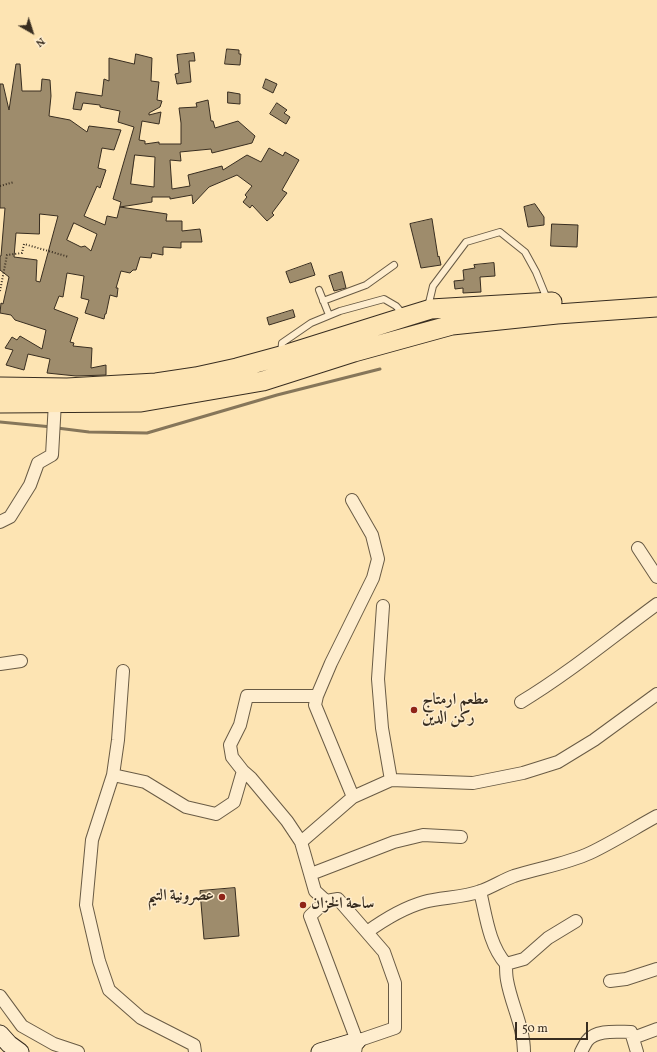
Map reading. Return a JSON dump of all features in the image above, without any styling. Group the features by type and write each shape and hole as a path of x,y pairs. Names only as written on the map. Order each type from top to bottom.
{"main road":[{"path":"0,387 67,388 156,382 196,377 281,356 404,316 428,310 657,296"},
{"path":"0,402 141,402 263,381 354,352 452,325 557,314 657,307"}],"street":[{"path":"0,522 10,517 30,485 38,463 52,455 55,402"},
{"path":"352,500 372,535 378,559 373,578 334,657 317,696 315,705 353,797"},
{"path":"638,548 657,577"},
{"path":"520,702 539,691 590,655 657,604"},
{"path":"383,606 378,679 382,728 391,780"},
{"path":"0,664 22,661"},
{"path":"123,671 114,775 92,840 86,904 99,961 109,990 141,1018 194,1045 196,1052"},
{"path":"301,842 353,797 391,780 473,783 523,773 558,762 594,740 657,694"},
{"path":"317,696 247,696 240,725 230,745 232,757 243,771 252,778 287,821 301,842 316,891 326,901"},
{"path":"114,775 144,782 186,807 216,814 234,802 243,771"},
{"path":"367,932 385,919 411,906 425,902 449,899 480,891 513,876 551,867 588,853 620,838 657,816"},
{"path":"311,874 394,842 422,834 460,837"},
{"path":"480,891 491,935 501,958 506,964 506,979 524,1044 524,1052"},
{"path":"320,1052 356,1046 395,1028 395,982 384,952 338,900 326,901 310,916 356,1046"},
{"path":"506,964 524,959 548,938 576,921"},
{"path":"610,981 626,979 657,969"},
{"path":"0,996 22,1026 54,1044 78,1052"},
{"path":"633,1038 657,1029"},
{"path":"581,1052 588,1040 595,1035 603,1033 631,1032 637,1052"},
{"path":"0,1034 9,1044 20,1052"}],"lane":[{"path":"428,310 432,286 466,242 500,232 524,252 536,272 548,303"},
{"path":"323,301 366,285 394,265"},
{"path":"319,290 329,316"},
{"path":"281,356 282,343 311,323 340,311 384,299 396,306 404,316"}],"path":[{"path":"0,186 14,182"},
{"path":"0,291 8,255 22,253 24,244 69,257"}],"building":[{"path":"227,49 239,50 239,54 241,54 240,65 225,64"},
{"path":"194,53 195,61 189,61 191,82 177,84 175,74 179,73 177,55"},
{"path":"136,54 152,58 151,81 159,82 157,100 162,101 160,107 149,113 149,115 161,112 159,124 142,121 139,140 145,141 145,144 159,142 159,144 181,144 179,108 197,107 196,103 208,100 211,121 213,121 215,128 238,121 255,136 252,143 212,153 211,149 180,152 181,161 170,160 172,189 190,186 188,175 222,166 223,170 247,155 261,162 269,148 283,156 285,152 299,160 282,190 287,193 272,213 274,215 267,221 252,205 250,208 243,202 247,197 245,195 252,186 237,175 209,187 193,204 192,195 170,199 170,197 152,197 152,202 120,207 167,214 166,221 182,221 182,231 200,229 202,242 181,242 181,248 163,247 163,255 152,253 151,258 140,257 136,270 133,270 130,273 121,271 116,288 118,288 117,297 110,295 104,319 85,313 89,300 81,298 84,276 67,273 63,297 59,296 54,309 78,318 70,342 74,343 73,346 92,348 91,368 106,365 106,375 76,376 47,373 50,359 28,354 24,370 6,365 13,350 5,348 12,337 17,340 20,336 42,349 46,330 15,320 11,315 0,313 1,303 3,304 9,277 0,270 5,208 0,208 0,84 3,84 9,110 16,64 20,64 22,91 41,91 42,79 50,80 51,96 49,116 70,120 87,132 89,126 121,130 114,150 102,148 98,168 106,170 100,188 97,186 84,216 105,225 107,216 117,218 121,202 113,199 134,127 118,122 120,111 100,107 100,105 83,103 81,110 73,109 76,92 102,96 104,79 109,81 109,58 134,64","holes":["135,155 155,157 154,187 131,184","40,214 58,216 40,282 36,281 37,260 14,257 16,233 39,234","74,223 97,234 91,251 85,246 81,247 67,240"]},
{"path":"266,79 277,84 273,93 263,88"},
{"path":"228,92 240,94 240,104 228,103"},
{"path":"277,103 287,110 284,113 290,117 286,124 270,114"},
{"path":"535,204 544,217 544,225 528,227 524,207"},
{"path":"432,219 438,257 439,256 441,265 421,268 410,224"},
{"path":"552,224 578,225 577,247 551,246"},
{"path":"311,263 315,275 290,283 286,272"},
{"path":"494,263 495,276 480,277 481,292 463,293 463,288 455,289 454,281 464,280 463,270 475,268 474,265"},
{"path":"342,272 346,288 334,291 329,276"},
{"path":"293,310 295,317 269,325 267,318"},
{"path":"235,888 239,936 204,939 200,891"}],"waterway":[{"path":"57,428 89,432 147,433 277,395 380,369"},
{"path":"0,422 52,427"}],"place":[{"name":"مطعم ارمتاج ركن الدين","path":"414,710"},
{"name":"عصرونية التيم","path":"222,897"},
{"name":"ساحة الخزان","path":"303,905"}]}
